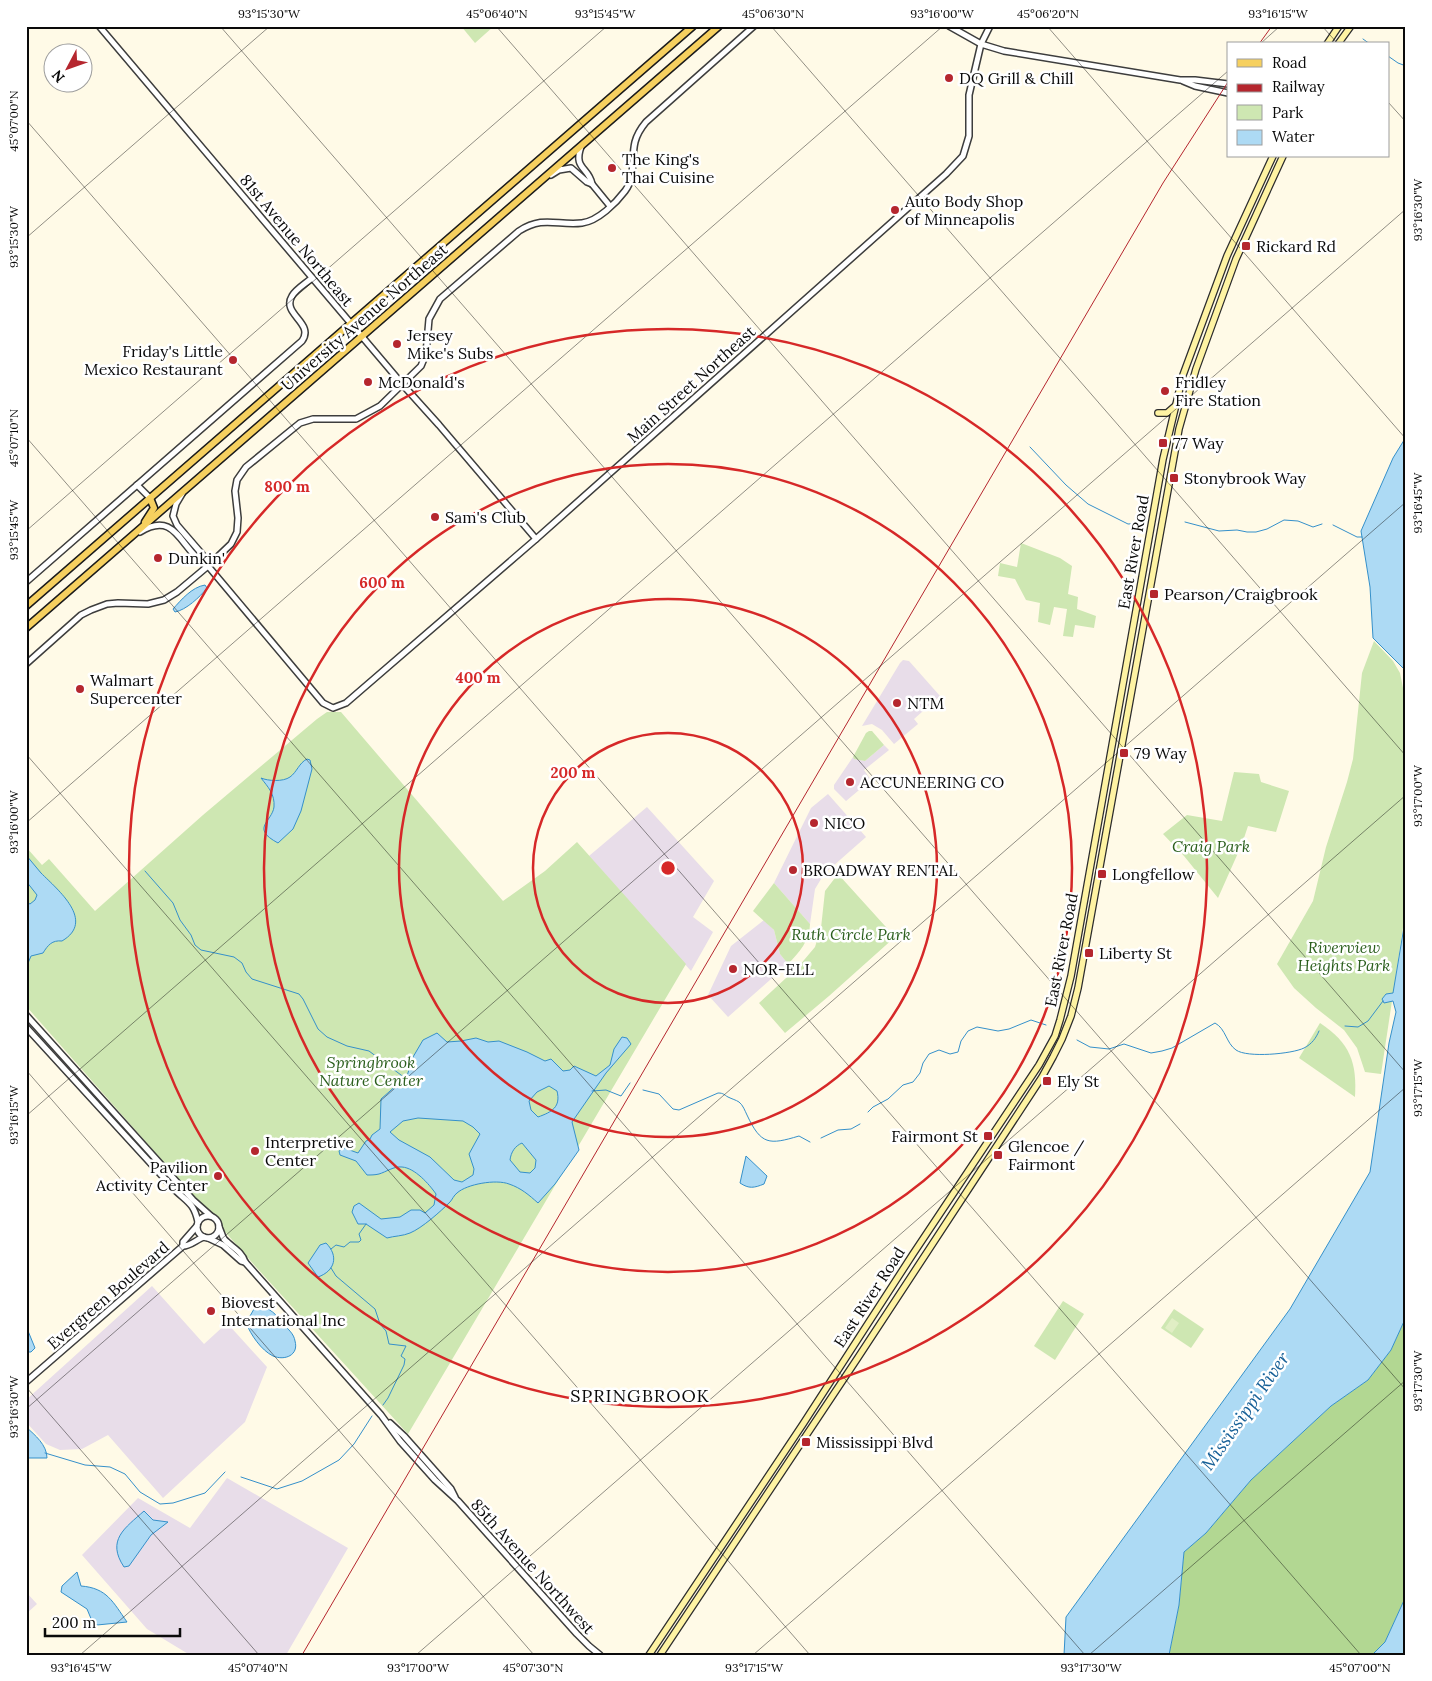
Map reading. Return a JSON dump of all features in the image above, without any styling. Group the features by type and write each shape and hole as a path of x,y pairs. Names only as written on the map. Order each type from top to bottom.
{"main road":[{"name":"University Avenue Northeast","path":"26,606 693,26"},
{"name":"University Avenue Northeast","path":"26,628 719,26"},
{"path":"1328,42 1339,26"},
{"path":"1339,42 1351,26"},
{"name":"East River Road","path":"649,1655 1039,1065 1055,1036 1071,976 1163,459 1183,375 1227,256 1272,158"},
{"name":"East River Road","path":"660,1655 1042,1077 1062,1039 1071,1016 1081,971 1108,815 1150,596 1156,552 1180,429 1196,369 1236,259 1282,158"},
{"path":"1158,413 1166,413 1176,405"},
{"path":"131,538 152,512 154,505 150,498"}],"street":[{"name":"81st Avenue Northeast","path":"99,26 536,539"},
{"path":"26,664 90,610 118,603 148,604 164,600 178,592 208,566 231,544 237,532 238,518 235,491 237,480 246,467 300,423 313,419 356,419 380,406 421,366 426,354 429,319 443,295 527,225 540,222 574,223 589,221 610,206 629,185 635,143 640,129 754,26"},
{"path":"949,26 981,44 1004,51 1180,80 1227,84"},
{"name":"Main Street Northeast","path":"208,566 323,703 328,707 334,708 346,703 536,539 946,174 963,156 970,136 969,95 981,44 990,26"},
{"path":"1180,80 1195,86 1227,93"},
{"path":"581,146 579,162 591,178 592,184 610,206"},
{"path":"532,189 559,170 567,168 575,171 586,182 592,184"},
{"path":"26,582 303,339 305,329 289,306 292,294 312,278"},
{"path":"137,485 150,498"},
{"path":"183,492 176,504 173,516 202,554 208,566"},
{"path":"131,538 150,526 160,524 170,527 199,562 208,566"},
{"path":"26,1015 193,1200 216,1219 219,1227 215,1235 206,1237 200,1234 193,1206 176,1191 26,1027"},
{"path":"69,1073 76,1073 87,1082"},
{"path":"109,1117 116,1117 127,1129 131,1130"},
{"path":"198,1224 204,1216 211,1216"},
{"name":"Evergreen Boulevard","path":"184,1246 183,1242 198,1224"},
{"name":"85th Avenue Northwest","path":"219,1227 223,1237 244,1257 245,1262"},
{"name":"Evergreen Boulevard","path":"26,1382 184,1246 206,1237"},
{"name":"85th Avenue Northwest","path":"206,1237 223,1246 245,1262 380,1415 404,1436 451,1489 458,1501 589,1646 600,1655"},
{"name":"85th Avenue Northwest","path":"589,1646 594,1655"}],"shaded area":[{"path":"903,660 909,661 940,696 914,719 918,724 894,744 882,730 872,724 862,726"},
{"path":"884,745 889,750 864,770 871,780 846,801 834,789 834,785 853,757 865,761"},
{"path":"828,794 866,837 824,874 815,889 810,924 774,883 811,808"},
{"path":"647,807 714,881 693,917 713,932 691,971 589,856"},
{"path":"764,920 774,930 780,954 788,964 728,1017 708,995 731,946"},
{"path":"152,1286 204,1344 227,1323 267,1367 245,1422 163,1498 108,1435 82,1449 60,1450 46,1444 26,1422 26,1400"},
{"path":"227,1478 348,1548 286,1655 190,1655 147,1629 82,1555 138,1498 190,1528"},
{"path":"26,1592 37,1604 26,1614"}],"green space":[{"path":"461,26 494,26 475,43"},
{"path":"1021,543 1060,558 1072,566 1068,594 1078,597 1077,609 1096,616 1094,628 1075,625 1073,637 1063,636 1067,609 1054,607 1050,625 1038,622 1040,603 1026,600 1015,579 998,576 1000,563 1017,567"},
{"name":"Riverview Heights Park","path":"1374,641 1393,661 1400,673 1404,693 1406,767 1406,908 1381,1074 1365,1072 1357,1048 1344,1030 1294,988 1277,964 1313,901 1326,847 1353,759 1362,673"},
{"name":"Springbrook Nature Center","path":"327,712 341,712 503,901 545,871 577,842 686,964 408,1434 256,1267 26,1006 26,847 42,865 49,859 95,911 203,815"},
{"path":"872,731 884,745 865,761 854,759 853,757 866,733"},
{"name":"Craig Park","path":"1234,772 1259,774 1261,782 1289,791 1276,832 1248,826 1218,898 1184,856 1163,834 1187,815 1222,821"},
{"name":"Ruth Circle Park","path":"838,874 895,937 785,1033 759,1003 799,966 815,947 821,928 825,891"},
{"path":"774,883 810,924 806,941 788,964 780,954 774,930 753,911"},
{"path":"1320,1023 1338,1038 1350,1054 1355,1073 1355,1097 1299,1058"},
{"path":"1063,1301 1084,1314 1055,1360 1034,1346"},
{"path":"1174,1309 1204,1329 1191,1348 1161,1328"},
{"path":"1406,1317 1406,1596 1385,1642 1372,1655 1169,1655 1179,1605 1184,1552 1206,1533 1251,1480 1331,1406 1368,1380 1391,1350"},
{"path":"1172,1318 1179,1323 1172,1333 1165,1328"}],"water":[{"path":"1406,437 1406,715 1405,670 1373,638 1370,587 1361,531 1393,458"},
{"path":"205,585 207,588 197,599 184,609 175,612 173,609 187,594"},
{"path":"307,759 310,760 312,769 301,811 293,829 278,843 265,833 265,825 274,807 274,802 270,791 261,778 276,781 287,779"},
{"path":"26,855 71,906 75,915 75,924 72,933 62,941 53,942 43,953 31,956 26,968 26,902 30,904 37,895 26,881"},
{"name":"Mississippi River","path":"1406,915 1406,1317 1391,1350 1368,1380 1331,1406 1251,1480 1206,1533 1184,1552 1179,1605 1169,1655 1064,1655 1066,1617 1290,1309 1370,1172 1389,1043 1396,1012 1393,1001 1384,1003 1382,999 1386,994 1393,993"},
{"path":"437,1033 447,1042 476,1038 488,1042 499,1041 545,1061 551,1059 563,1071 570,1070 574,1066 596,1076 610,1065 614,1049 622,1037 627,1038 631,1044 606,1073 572,1122 579,1150 555,1184 538,1203 521,1190 509,1184 489,1182 474,1185 457,1193 450,1202 415,1231 387,1238 366,1224 358,1224 352,1212 354,1206 359,1203 381,1219 400,1217 411,1210 420,1210 425,1213 434,1205 436,1194 412,1170 396,1167 379,1174 367,1175 356,1161 340,1155 339,1151 344,1148 358,1153 366,1141 380,1129 381,1099 407,1076 413,1057 423,1040","holes":["549,1086 557,1091 558,1101 551,1111 538,1117 531,1110 529,1101 537,1092","418,1118 463,1121 473,1127 480,1134 469,1154 474,1169 473,1175 462,1182 454,1180 430,1157 399,1140 390,1132 403,1121","522,1143 536,1160 535,1168 530,1173 520,1172 510,1160 511,1154"]},
{"path":"746,1156 767,1176 764,1184 752,1187 740,1183"},
{"path":"326,1243 333,1253 333,1263 328,1271 318,1277 308,1263 320,1245"},
{"path":"263,1307 275,1314 291,1332 296,1346 290,1356 282,1358 269,1353 257,1342 246,1323 254,1309"},
{"path":"26,1326 35,1348 31,1352 26,1352"},
{"path":"26,1427 43,1445 47,1458 26,1458"},
{"path":"144,1511 153,1520 168,1522 151,1535 129,1566 124,1567 119,1558 117,1542 130,1523"},
{"path":"77,1572 81,1586 90,1587 103,1593 113,1602 127,1622 97,1625 92,1621 87,1609 61,1592 62,1586"},
{"path":"1406,1596 1406,1655 1372,1655 1385,1642"}],"waterway":[{"path":"1363,39 1367,42"},
{"path":"1390,57 1406,66"},
{"path":"1030,447 1066,485 1088,504 1128,524 1142,523"},
{"path":"1185,522 1219,531 1237,530 1247,532 1267,529 1284,520 1298,521 1313,527 1322,524"},
{"path":"1333,525 1357,537 1362,537"},
{"path":"145,871 173,903 180,920 191,935 195,945 201,950 234,957 242,963 252,979 299,994 318,1029 327,1037 347,1046 369,1051 405,1078"},
{"path":"1345,1026 1358,1027 1368,1021 1383,1001"},
{"path":"868,1112 888,1099 903,1085 913,1082 920,1073 923,1063 929,1054 939,1050 950,1054 958,1052 961,1041 968,1031 977,1027 998,1031 1009,1029 1031,1020 1046,1025"},
{"path":"1077,1040 1090,1047 1109,1049 1124,1044 1151,1053 1172,1048 1215,1023 1222,1029 1230,1044 1236,1050 1250,1054 1270,1054 1290,1052 1304,1048 1313,1041 1319,1031"},
{"path":"592,1091 606,1090 621,1096 630,1083"},
{"path":"643,1090 659,1094 673,1109 679,1110 722,1093 740,1103 757,1132 767,1140 780,1141 799,1136 810,1142"},
{"path":"821,1138 838,1130 851,1129 860,1124"},
{"path":"331,1249 336,1245 344,1247 350,1242 359,1242 361,1240 359,1234 366,1224"},
{"path":"331,1268 336,1276 375,1309 380,1324 386,1331 389,1344 406,1346 401,1356 405,1359 404,1365 383,1405"},
{"path":"241,1477 277,1489 302,1481 339,1460 354,1444 372,1416"},
{"path":"45,1453 85,1465 110,1467 125,1474 140,1492 160,1504 173,1503 205,1493 225,1472"}],"railway":[{"path":"1260,42 1272,26"},
{"path":"302,1655 1163,183 1227,84"}],"place":[{"name":"DQ Grill & Chill","path":"949,78"},
{"name":"The King's Thai Cuisine","path":"612,168"},
{"name":"Auto Body Shop of Minneapolis","path":"895,210"},
{"name":"Rickard Rd","path":"1246,246"},
{"name":"Jersey Mike's Subs","path":"397,344"},
{"name":"Friday's Little Mexico Restaurant","path":"233,360"},
{"name":"McDonald's","path":"368,382"},
{"name":"Fridley Fire Station","path":"1165,391"},
{"name":"77 Way","path":"1163,443"},
{"name":"Stonybrook Way","path":"1174,478"},
{"name":"Sam's Club","path":"435,517"},
{"name":"Dunkin'","path":"158,558"},
{"name":"Pearson/Craigbrook","path":"1154,594"},
{"name":"Walmart Supercenter","path":"80,689"},
{"name":"NTM","path":"897,703"},
{"name":"79 Way","path":"1124,753"},
{"name":"ACCUNEERING CO","path":"850,782"},
{"name":"NICO","path":"814,823"},
{"name":"BROADWAY RENTAL","path":"793,870"},
{"name":"Longfellow","path":"1102,874"},
{"name":"Liberty St","path":"1089,953"},
{"name":"NOR-ELL","path":"733,969"},
{"name":"Ely St","path":"1047,1081"},
{"name":"Fairmont St","path":"988,1136"},
{"name":"Interpretive Center","path":"255,1151"},
{"name":"Glencoe / Fairmont","path":"998,1155"},
{"name":"Pavilion Activity Center","path":"218,1176"},
{"name":"Biovest International Inc","path":"211,1311"},
{"name":"Mississippi Blvd","path":"806,1442"}],"district":[{"name":"SPRINGBROOK","path":"640,1395"}]}
